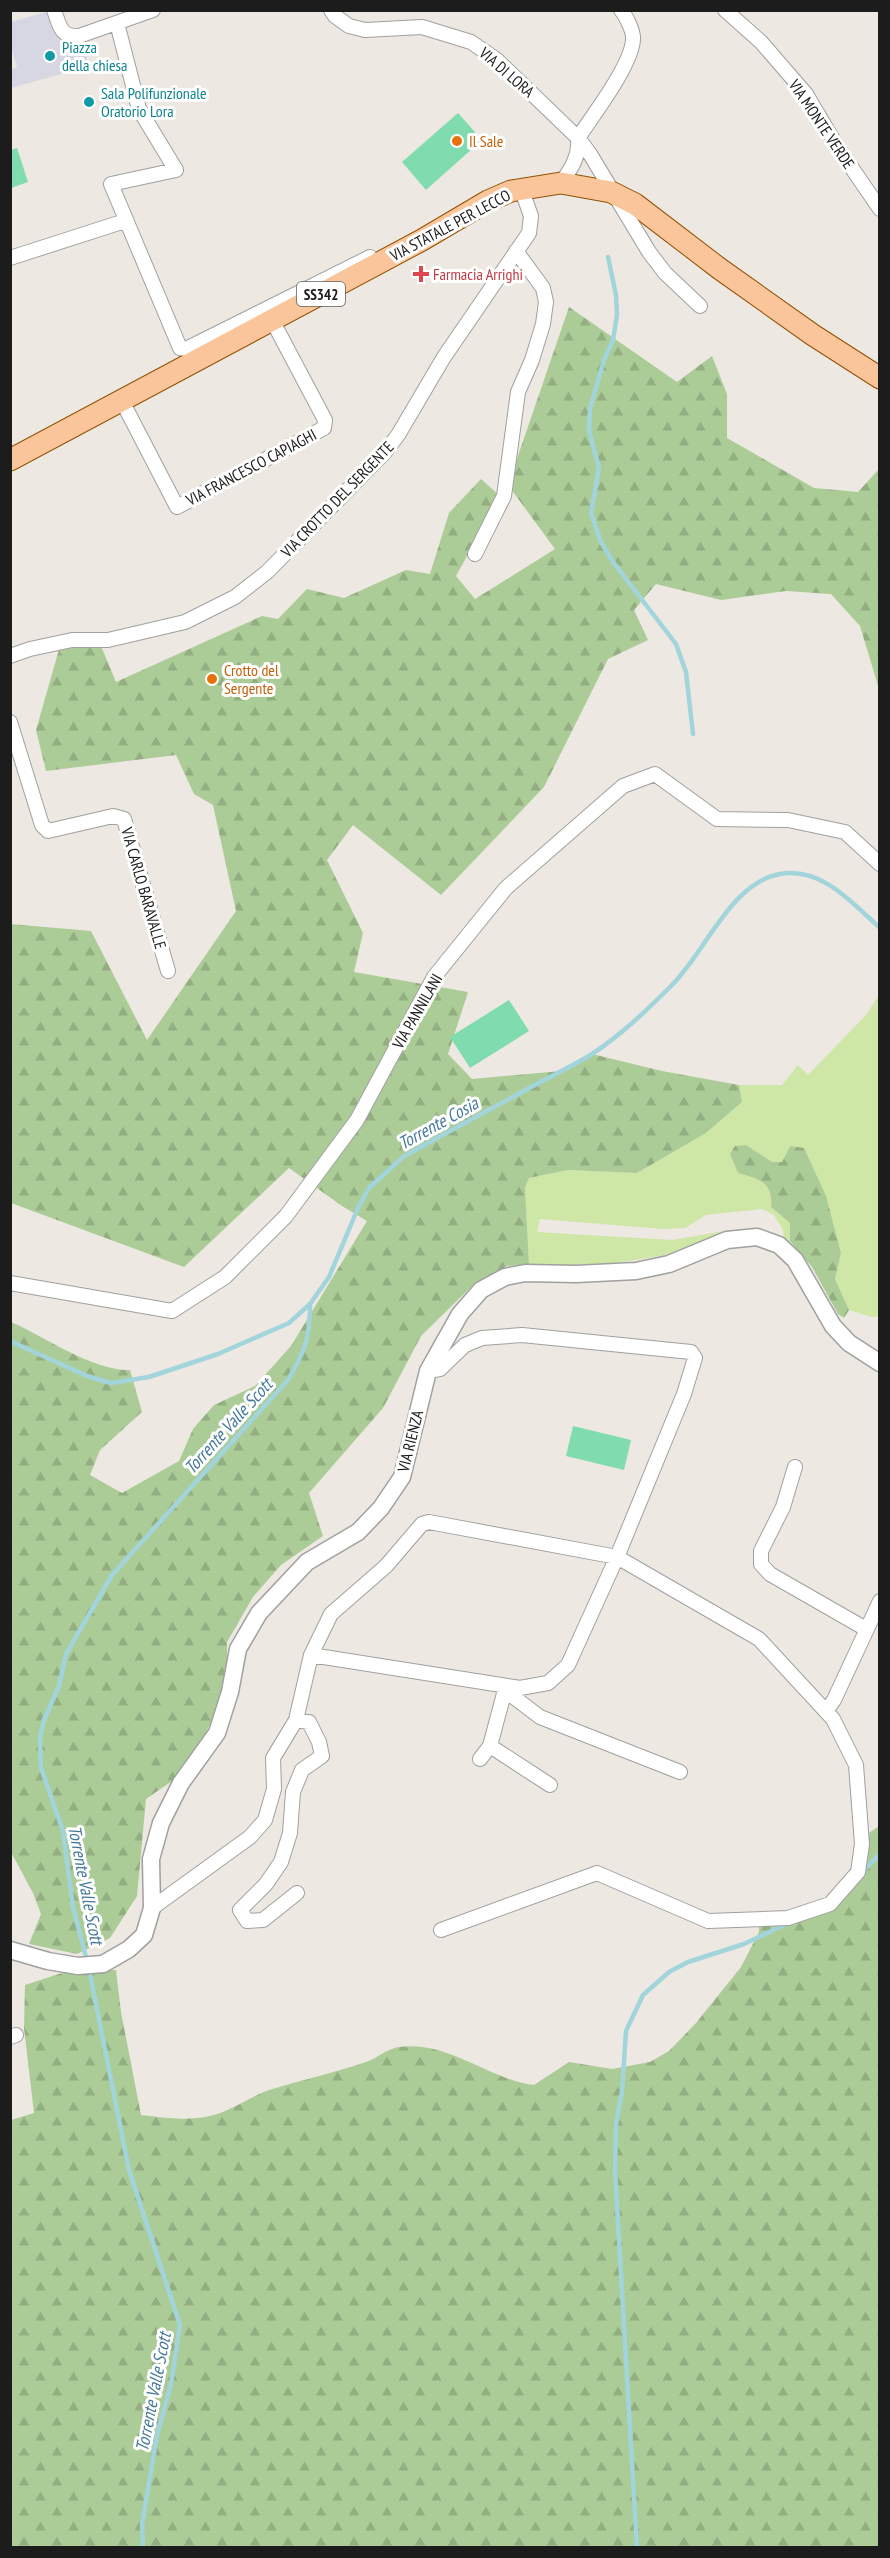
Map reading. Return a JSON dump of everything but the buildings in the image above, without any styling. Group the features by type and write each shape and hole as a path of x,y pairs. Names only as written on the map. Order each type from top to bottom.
{"main road":[{"name":"VIA STATALE PER LECCO","path":"10,460 397,253 488,201 521,188 561,183 611,192 635,204 757,296 879,378"}],"street":[{"path":"54,10 62,32 69,36 79,36 153,10"},
{"name":"VIA DI LORA","path":"331,10 334,16 349,26 365,30 422,27 471,42 497,60 578,138 660,266 700,306"},
{"path":"561,183 572,167 579,149 578,138 623,68 634,39 621,10"},
{"name":"VIA MONTE VERDE","path":"729,15 761,42 806,94 838,148 879,209"},
{"path":"117,23 139,109 176,170 111,184 181,349 389,247 397,253"},
{"name":"VIA CROTTO DEL SERGENTE","path":"10,656 72,640 108,639 185,622 235,597 267,572 385,452 398,435 444,357 529,233 531,216 521,188"},
{"path":"10,258 125,221"},
{"path":"475,554 504,496 518,392 532,360 543,324 546,302 543,288 516,251"},
{"name":"VIA FRANCESCO CAPIAGHI","path":"122,401 177,507 324,428 325,420 272,320"},
{"name":"VIA CARLO BARAVALLE","path":"10,722 42,825 48,831 113,816 124,819 168,971"},
{"name":"VIA PANNILANI","path":"10,1283 172,1311 225,1277 286,1216 357,1120 434,977 506,888 623,786 656,774 717,819 788,820 845,832 879,864"},
{"name":"VIA RIENZA","path":"10,1950 48,1961 78,1966 102,1964 129,1949 144,1935 152,1908 151,1859 161,1823 181,1783 217,1732 230,1692 238,1649 259,1613 308,1562 358,1532 402,1478 428,1371 460,1314 481,1290 505,1277 525,1273 576,1274 636,1271 669,1264 727,1240 757,1237 779,1245 795,1260 833,1326 849,1343 879,1363"},
{"path":"311,1655 520,1688 548,1683 568,1665 617,1557 684,1394 695,1358 691,1352 522,1335 482,1338 465,1345 440,1370 428,1371"},
{"path":"795,1467 783,1507 761,1551 761,1564 770,1574 866,1629"},
{"path":"152,1908 250,1837 265,1820 274,1789 273,1758 296,1720 311,1655 331,1614 386,1566 422,1524 429,1522 617,1557 759,1639 833,1719 855,1765 862,1844 858,1872 830,1904 788,1918 708,1921 597,1873 441,1930"},
{"path":"826,1711 834,1700 879,1601"},
{"path":"480,1759 490,1746 506,1686"},
{"path":"506,1686 511,1695 540,1717 680,1772"},
{"path":"296,1720 309,1722 320,1742 322,1756 302,1770 293,1792 290,1833 281,1862 266,1884 240,1910 246,1922 263,1920 297,1893"},
{"path":"490,1746 550,1785"}],"green space":[{"path":"458,113 482,140 426,190 402,162"},
{"path":"17,148 28,182 11,188 11,150"},
{"path":"569,307 677,382 712,356 727,394 727,438 814,488 858,492 879,469 879,689 860,626 831,594 786,591 721,600 656,584 634,610 648,640 608,659 544,787 441,895 353,825 327,860 363,933 354,972 468,992 448,1054 472,1079 562,1071 592,1054 662,1071 739,1085 742,1102 706,1133 637,1173 568,1170 529,1178 525,1188 529,1264 507,1266 473,1285 421,1336 383,1408 309,1493 323,1536 281,1565 253,1597 227,1642 227,1660 218,1706 201,1744 175,1779 146,1799 137,1896 110,1938 77,1954 29,1944 41,1914 33,1893 11,1852 11,1322 85,1359 115,1369 130,1370 142,1412 100,1450 90,1475 122,1493 179,1461 193,1429 214,1405 255,1386 291,1346 367,1221 289,1168 184,1267 11,1203 10,924 91,931 147,1040 236,911 213,805 194,794 176,755 46,771 36,730 60,646 101,646 116,682 262,616 278,619 307,589 344,598 406,570 430,574 449,513 481,479 500,496 456,576 475,599 555,549 508,485"},
{"path":"879,995 879,1316 872,1317 849,1310 835,1279 841,1253 790,1146 782,1162 772,1162 746,1145 738,1173 752,1177 767,1187 770,1192 771,1207 790,1223 790,1241 784,1240 783,1230 774,1215 762,1209 706,1215 685,1228 663,1229 540,1219 537,1232 672,1240 730,1230 666,1255 598,1266 529,1264 525,1188 529,1178 568,1170 637,1173 706,1133 742,1102 739,1085 782,1085 798,1065 808,1075 866,1015"},
{"path":"509,1000 529,1031 470,1068 450,1037"},
{"path":"746,1145 772,1162 782,1162 790,1146 804,1148 826,1196 841,1253 835,1279 849,1310 844,1318 838,1314 812,1267 790,1241 790,1223 771,1207 770,1192 767,1187 752,1177 738,1173 730,1154 735,1146"},
{"path":"573,1426 631,1440 624,1470 566,1456"},
{"path":"879,1826 879,2547 11,2548 11,2120 34,2113 24,2028 25,1985 71,1970 116,1970 121,2012 141,2115 184,2119 210,2116 269,2090 342,2070 399,2047 417,2046 434,2049 451,2054 500,2076 534,2085 569,2062 612,2069 650,2062 669,2051 696,2023 741,1967 759,1932 759,1913 802,1911 829,1901 856,1864 859,1840"}],"shaded area":[{"name":"Piazza della chiesa","path":"46,12 65,41 83,42 89,66 11,88 11,70 17,67 11,46 11,22"}],"waterway":[{"path":"608,257 616,295 617,315 613,340 604,360 590,409 589,430 599,468 591,513 601,542 613,562 676,644 686,672 693,734"},
{"name":"Torrente Cosia","path":"10,1341 87,1376 111,1383 149,1377 218,1354 289,1323 310,1304 329,1277 358,1208 369,1188 403,1157 577,1063 613,1039 671,986 733,904 747,890 763,880 780,874 795,873 809,876 835,889 880,928"},
{"name":"Torrente Valle Scott","path":"87,1961 73,1907 63,1831 41,1768 40,1738 44,1720 59,1686 66,1654 112,1575 288,1380 299,1361 305,1344 310,1304"},
{"path":"863,1871 880,1854"},
{"path":"637,2548 615,2171 616,2124 622,2092 626,2031 643,1995 669,1972 688,1962 744,1944 790,1922"},
{"name":"Torrente Valle Scott","path":"89,1969 129,2170 180,2325 171,2384 157,2435 142,2525 143,2548"}],"place":[{"name":"Piazza della chiesa","path":"50,56"},
{"name":"Sala Polifunzionale Oratorio Lora","path":"89,102"},
{"name":"Il Sale","path":"457,141"},
{"name":"Farmacia Arrighi","path":"421,274"},
{"name":"Crotto del Sergente","path":"212,679"}]}
